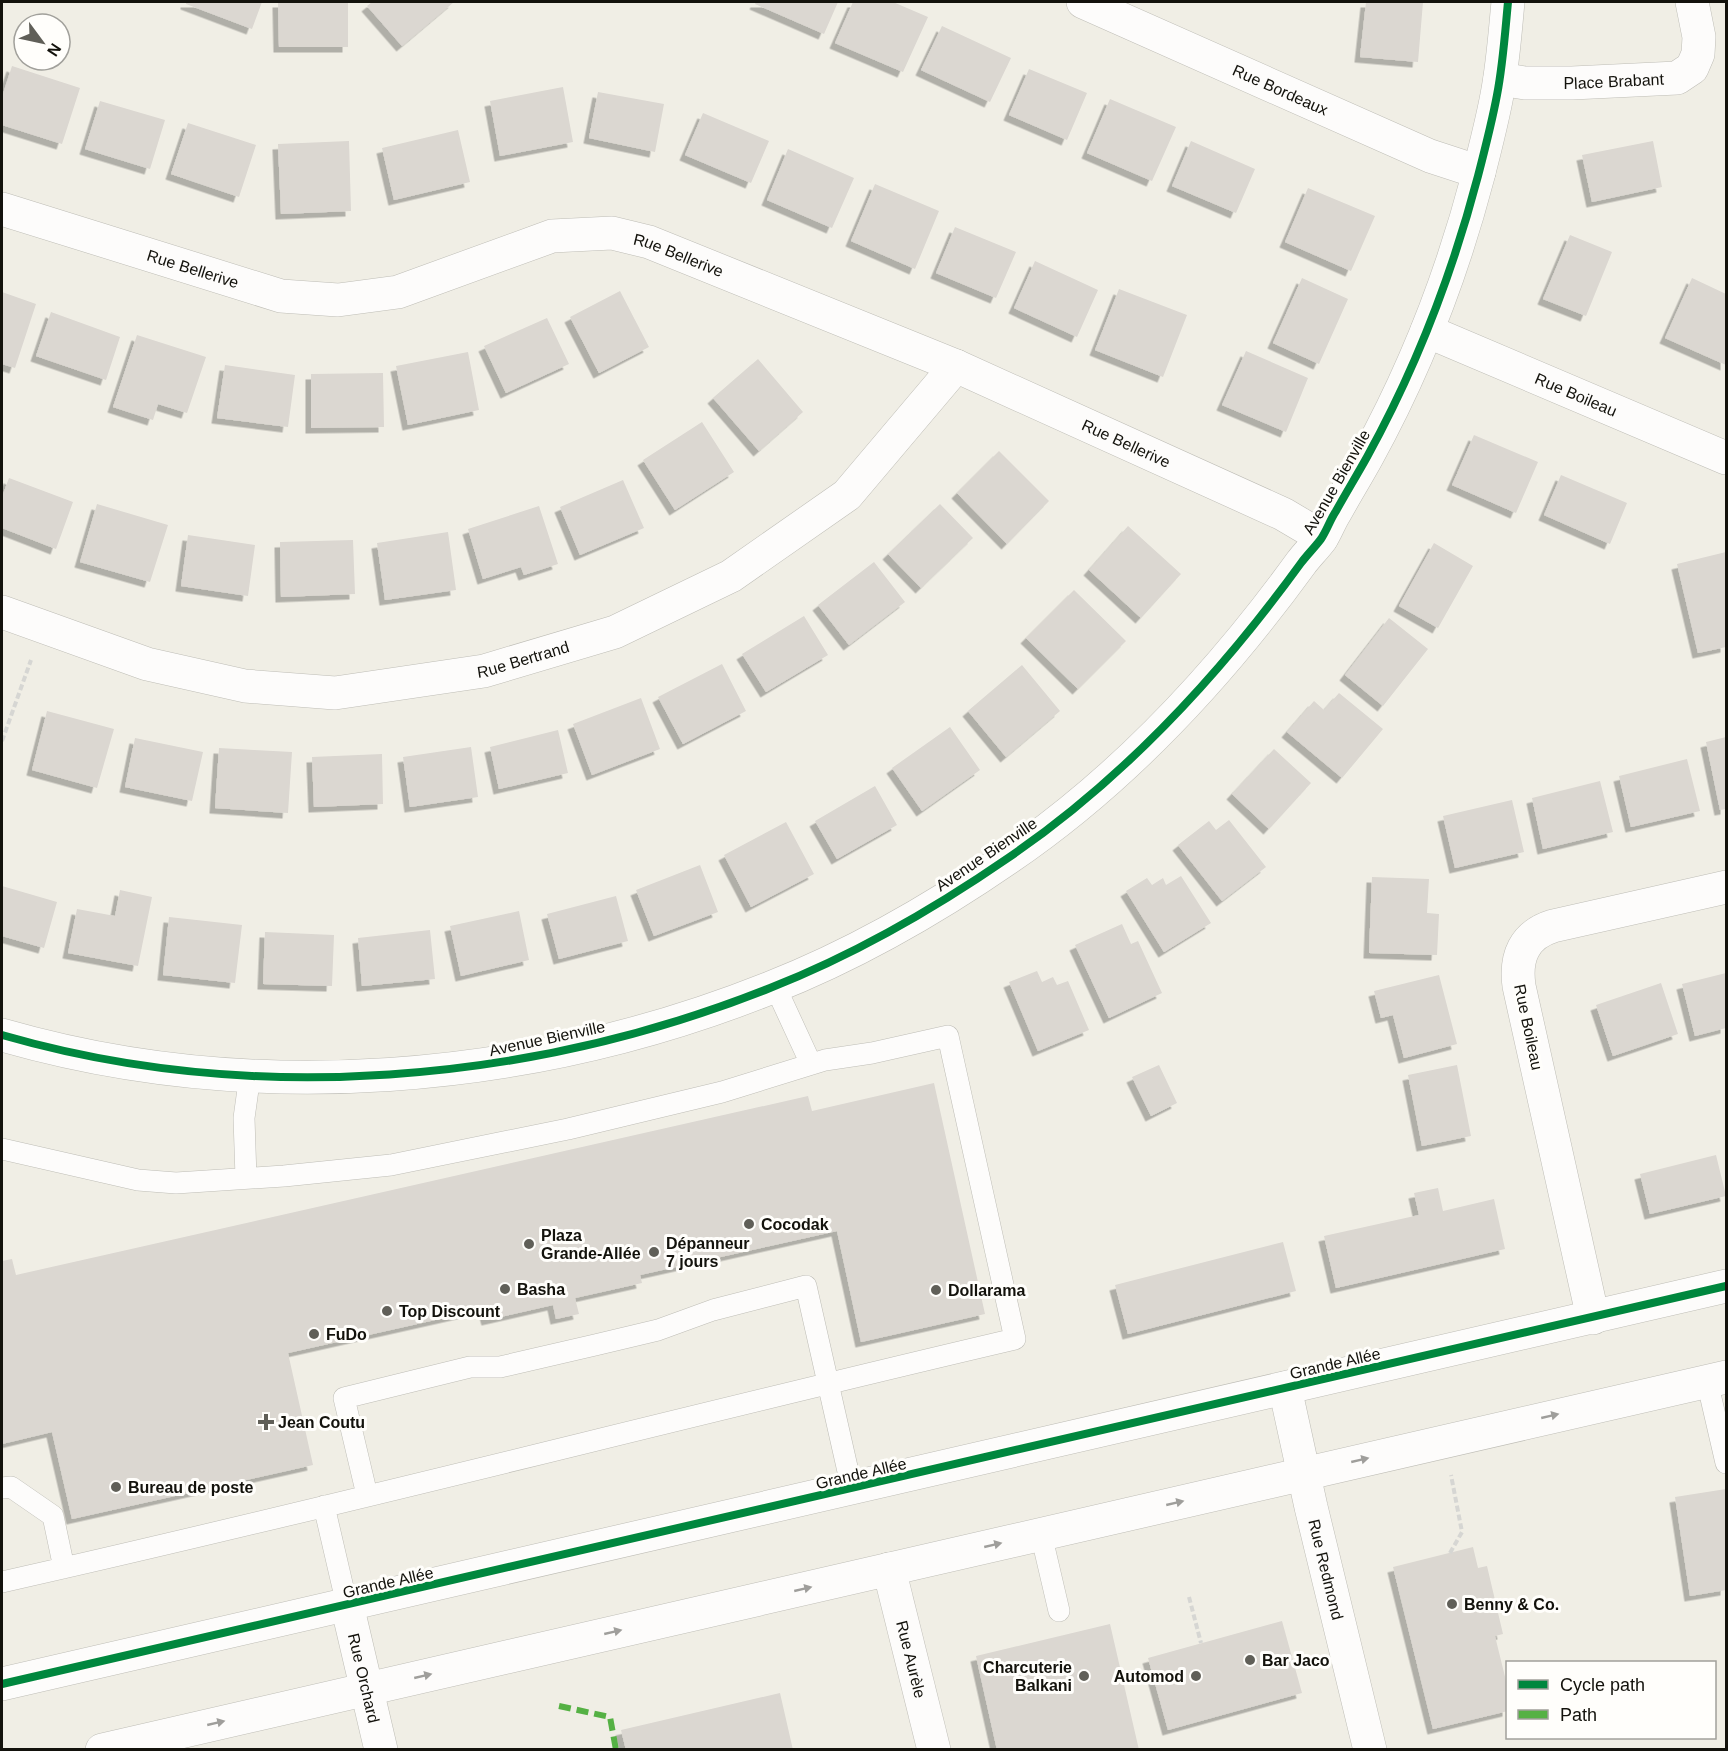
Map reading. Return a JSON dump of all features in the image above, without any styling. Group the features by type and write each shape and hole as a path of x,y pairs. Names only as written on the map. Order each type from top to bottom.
{"street":[{"name":"Avenue Bienville","path":"2,1035 64,1051 129,1063 250,1075 329,1077 392,1075 506,1062 638,1032 716,1008 775,986 877,938 948,897 1010,857 1101,785 1152,740 1200,690 1265,613 1322,537 1400,394 1453,264 1479,172 1500,79 1508,2"},
{"name":"Place Brabant","path":"1500,79 1572,83 1677,78 1692,68 1698,54 1699,37 1692,2"},
{"name":"Rue Bordeaux","path":"1101,5 1430,156 1479,172"},
{"name":"Rue Bellerive","path":"2,209 281,296 338,300 398,292 552,236 612,233 649,242 956,366 1283,514 1322,537"},
{"name":"Rue Boileau","path":"1427,331 1726,458"},
{"name":"Rue Bertrand","path":"2,612 147,664 245,686 335,693 484,671 615,632 731,576 847,495 956,366"},
{"name":"Rue Boileau","path":"1593,1317 1519,986 1517,972 1520,954 1529,939 1544,929 1726,887"},
{"name":"Grande Allée","path":"2,1684 1726,1286"},
{"path":"102,1749 1717,1379"},
{"name":"Rue Redmond","path":"1285,1388 1303,1473 1370,1749"},
{"name":"Rue Aurèle","path":"889,1569 934,1749"},
{"name":"Rue Orchard","path":"347,1605 381,1749"}],"lane":[{"path":"775,986 811,1064"},
{"path":"2,1149 138,1180 176,1183 392,1165 568,1129 722,1092 811,1064 948,1036 1015,1339 827,1382 324,1506 2,1582"},
{"path":"246,1178 244,1118 250,1075"},
{"path":"367,1495 344,1398 470,1367 500,1367 658,1330 713,1310 806,1286 852,1489"},
{"path":"1717,1379 1726,1463"},
{"path":"2,1488 11,1487 53,1516 64,1568"},
{"path":"324,1506 347,1605"},
{"path":"1041,1534 1059,1611"}],"path":[{"path":"2,741 33,654"},
{"path":"1450,1552 1462,1532 1451,1475"},
{"path":"1190,1597 1201,1644"}],"building":[{"path":"186,2 262,2 252,29 186,4"},
{"path":"278,2 348,2 348,47 279,47"},
{"path":"372,2 454,2 402,46 367,6"},
{"path":"756,2 838,2 824,34 755,4"},
{"path":"853,2 893,2 928,17 903,72 835,43"},
{"path":"1366,2 1423,2 1418,62 1360,57"},
{"path":"942,26 1011,58 990,102 921,70"},
{"path":"12,66 12,72 31,72 80,88 62,144 2,125 2,97"},
{"path":"1029,69 1087,93 1067,140 1009,115"},
{"path":"563,87 573,142 500,156 490,101"},
{"path":"598,92 664,104 655,152 589,138"},
{"path":"1110,99 1176,127 1152,181 1087,153"},
{"path":"100,101 165,120 150,169 85,149"},
{"path":"703,113 769,141 751,183 685,155"},
{"path":"188,123 256,145 239,197 171,174"},
{"path":"458,130 470,182 394,200 382,148"},
{"path":"349,141 351,211 281,214 278,144"},
{"path":"1191,141 1255,169 1236,213 1172,186"},
{"path":"1653,141 1662,187 1592,202 1582,155"},
{"path":"788,149 854,178 832,228 767,200"},
{"path":"875,184 939,211 915,269 851,241"},
{"path":"1308,188 1375,216 1351,271 1285,242"},
{"path":"955,227 1016,252 996,298 936,273"},
{"path":"1570,235 1612,252 1586,316 1543,299"},
{"path":"1035,261 1098,290 1077,337 1014,308"},
{"path":"1302,278 1348,299 1319,364 1273,343"},
{"path":"1692,278 1726,294 1726,365 1665,338"},
{"path":"1119,289 1187,315 1163,377 1095,350"},
{"path":"620,291 649,347 599,373 570,317"},
{"path":"2,292 36,304 15,368 2,364"},
{"path":"51,312 120,337 106,380 36,356"},
{"path":"547,318 569,364 506,393 484,346"},
{"path":"137,335 206,357 187,413 158,404 153,420 113,407"},
{"path":"1246,351 1308,378 1286,432 1222,405"},
{"path":"468,352 479,410 408,425 396,366"},
{"path":"758,359 803,412 759,451 713,398"},
{"path":"225,365 295,375 288,427 217,418"},
{"path":"383,373 384,427 311,428 311,374"},
{"path":"702,422 734,472 675,510 643,460"},
{"path":"1474,435 1538,462 1516,513 1452,485"},
{"path":"999,451 1049,501 1007,544 957,493"},
{"path":"1561,475 1627,503 1610,544 1544,515"},
{"path":"9,478 73,502 56,549 2,528 2,497"},
{"path":"623,480 644,528 580,555 560,507"},
{"path":"97,504 168,525 150,582 80,562"},
{"path":"940,504 973,538 921,588 888,554"},
{"path":"539,506 558,564 524,575 521,567 483,579 468,529"},
{"path":"1128,526 1181,574 1141,618 1089,570"},
{"path":"448,532 456,590 385,600 377,543"},
{"path":"188,535 255,545 248,596 181,586"},
{"path":"353,540 355,594 281,597 280,542"},
{"path":"1434,543 1473,566 1438,628 1399,606"},
{"path":"1726,552 1726,647 1698,653 1677,564"},
{"path":"874,562 905,602 849,645 818,605"},
{"path":"1074,590 1126,641 1078,689 1026,638"},
{"path":"804,616 828,655 766,692 742,654"},
{"path":"1389,618 1428,649 1383,706 1345,675"},
{"path":"722,664 746,711 683,744 658,697"},
{"path":"1022,665 1060,711 1006,757 968,711"},
{"path":"1339,693 1383,729 1342,778 1287,732 1314,701 1324,710"},
{"path":"641,698 660,749 592,775 573,724"},
{"path":"47,711 114,729 97,788 32,770"},
{"path":"950,727 980,770 922,811 892,768"},
{"path":"558,730 568,773 499,789 490,747"},
{"path":"1726,737 1726,809 1720,810 1706,742"},
{"path":"135,738 203,752 192,801 125,787"},
{"path":"471,747 478,797 410,807 403,757"},
{"path":"219,748 292,752 288,813 215,808"},
{"path":"1274,749 1311,783 1269,829 1232,794"},
{"path":"382,754 383,804 314,807 312,757"},
{"path":"1687,759 1700,811 1631,827 1619,776"},
{"path":"1600,781 1613,832 1543,849 1532,798"},
{"path":"875,786 897,825 837,859 815,821"},
{"path":"1512,800 1524,852 1455,868 1443,816"},
{"path":"1229,820 1266,867 1222,901 1178,845 1209,821 1216,830"},
{"path":"786,822 814,874 751,907 724,855"},
{"path":"700,865 718,912 654,936 636,890"},
{"path":"1181,876 1211,923 1164,952 1126,891 1147,878 1152,885 1163,878 1166,885"},
{"path":"1372,877 1429,879 1427,913 1439,914 1437,955 1369,953"},
{"path":"2,886 57,902 44,948 2,936"},
{"path":"120,890 152,897 138,966 68,953 77,909 115,916"},
{"path":"616,896 628,941 559,959 547,914"},
{"path":"519,911 529,960 461,976 450,926"},
{"path":"169,917 242,925 235,983 163,975"},
{"path":"1122,924 1131,944 1138,941 1162,993 1109,1018 1075,945"},
{"path":"430,930 435,979 362,986 358,938"},
{"path":"265,932 334,935 332,986 263,984"},
{"path":"1037,971 1042,982 1053,977 1057,985 1068,981 1089,1030 1038,1051 1009,982"},
{"path":"1726,973 1726,1028 1695,1036 1682,984"},
{"path":"1439,975 1457,1044 1404,1058 1393,1015 1381,1018 1374,991"},
{"path":"1661,983 1678,1034 1613,1056 1596,1005"},
{"path":"1159,1065 1177,1103 1151,1116 1132,1077"},
{"path":"1457,1065 1471,1136 1422,1146 1408,1075"},
{"path":"934,1083 985,1314 861,1342 837,1231 640,1275 642,1283 575,1298 579,1314 556,1319 553,1305 487,1320 484,1309 288,1353 313,1465 72,1519 52,1432 2,1444 2,1261 12,1259 16,1275 808,1096 812,1111"},
{"path":"1716,1155 1726,1196 1650,1214 1640,1174"},
{"path":"1438,1188 1443,1211 1494,1199 1505,1249 1336,1288 1324,1236 1419,1215 1414,1193"},
{"path":"1283,1242 1296,1291 1128,1334 1115,1285"},
{"path":"1726,1489 1726,1590 1690,1596 1675,1497"},
{"path":"1473,1547 1478,1568 1487,1566 1503,1634 1495,1636 1506,1681 1506,1711 1433,1729 1393,1567"},
{"path":"1282,1621 1302,1693 1168,1730 1148,1658"},
{"path":"1110,1624 1139,1750 997,1750 976,1656"},
{"path":"780,1693 793,1750 626,1750 621,1730"}],"marked path":[{"path":"559,1706 610,1717 616,1750"}],"cycle path":[{"path":"2,1035 97,1058 194,1072 291,1077 389,1074 487,1064 583,1046 678,1021 770,988 832,961 893,930 1008,858 1091,794 1167,723 1237,646 1323,536 1385,423 1417,355 1457,249 1491,125 1501,72 1508,2"},
{"path":"2,1684 1726,1286"}],"place":[{"name":"Cocodak","path":"749,1224"},
{"name":"Plaza Grande-Allée","path":"529,1244"},
{"name":"Dépanneur 7 jours","path":"654,1252"},
{"name":"Basha","path":"505,1289"},
{"name":"Dollarama","path":"936,1290"},
{"name":"Top Discount","path":"387,1311"},
{"name":"FuDo","path":"314,1334"},
{"name":"Jean Coutu","path":"266,1422"},
{"name":"Bureau de poste","path":"116,1487"},
{"name":"Benny & Co.","path":"1452,1604"},
{"name":"Bar Jaco","path":"1250,1660"},
{"name":"Charcuterie Balkani","path":"1084,1676"},
{"name":"Automod","path":"1196,1676"}]}
